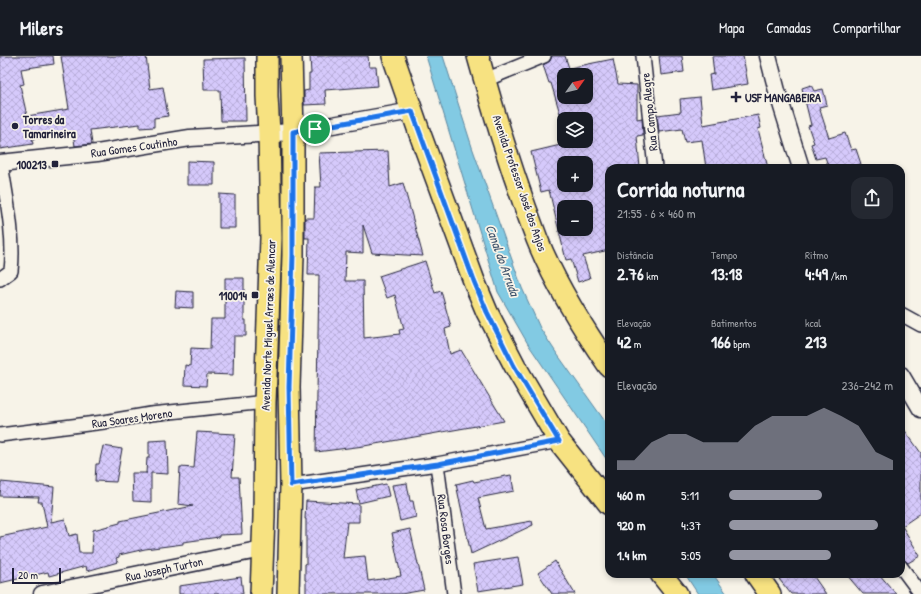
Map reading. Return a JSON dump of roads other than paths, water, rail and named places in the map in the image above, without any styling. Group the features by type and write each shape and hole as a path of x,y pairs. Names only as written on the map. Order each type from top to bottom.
{"main road":[{"name":"Avenida Norte Miguel Arraes de Alencar","path":"261,594 264,517 265,402 271,238 267,56"},
{"name":"Avenida Norte Miguel Arraes de Alencar","path":"288,594 291,485 289,387 293,255 293,132 291,56"},
{"path":"393,56 474,281 487,312 514,366 559,441 605,499"},
{"name":"Avenida Professor José dos Anjos","path":"478,56 513,173 538,240 564,295 605,360"},
{"path":"665,578 677,594"},
{"path":"759,578 770,594"}],"street":[{"path":"485,80 544,56"},
{"name":"Rua Campo Alegre","path":"643,56 655,164"},
{"path":"768,56 777,91 800,164"},
{"name":"Rua Gomes Coutinho","path":"1,163 97,152 190,138 293,132 412,111"},
{"path":"0,279 11,270 12,259 1,163"},
{"path":"905,316 921,325"},
{"path":"905,382 921,409"},
{"name":"Rua Soares Moreno","path":"0,435 104,422 151,414 265,402"},
{"path":"291,485 438,464 559,441"},
{"name":"Rua Rosa Borges","path":"438,464 454,594"},
{"name":"Rua Joseph Turton","path":"42,594 262,549"},
{"path":"905,573 921,594"}],"water":[{"name":"Canal do Arruda","path":"426,56 443,56 472,147 522,288 540,328 605,421 605,457 528,344 498,292"},
{"path":"688,578 716,578 727,594 698,594"}],"place":[{"name":"USF MANGABEIRA","path":"736,97"},
{"name":"Torres da Tamarineira","path":"15,126"},
{"name":"100213","path":"55,164"},
{"name":"110014","path":"255,295"}]}
